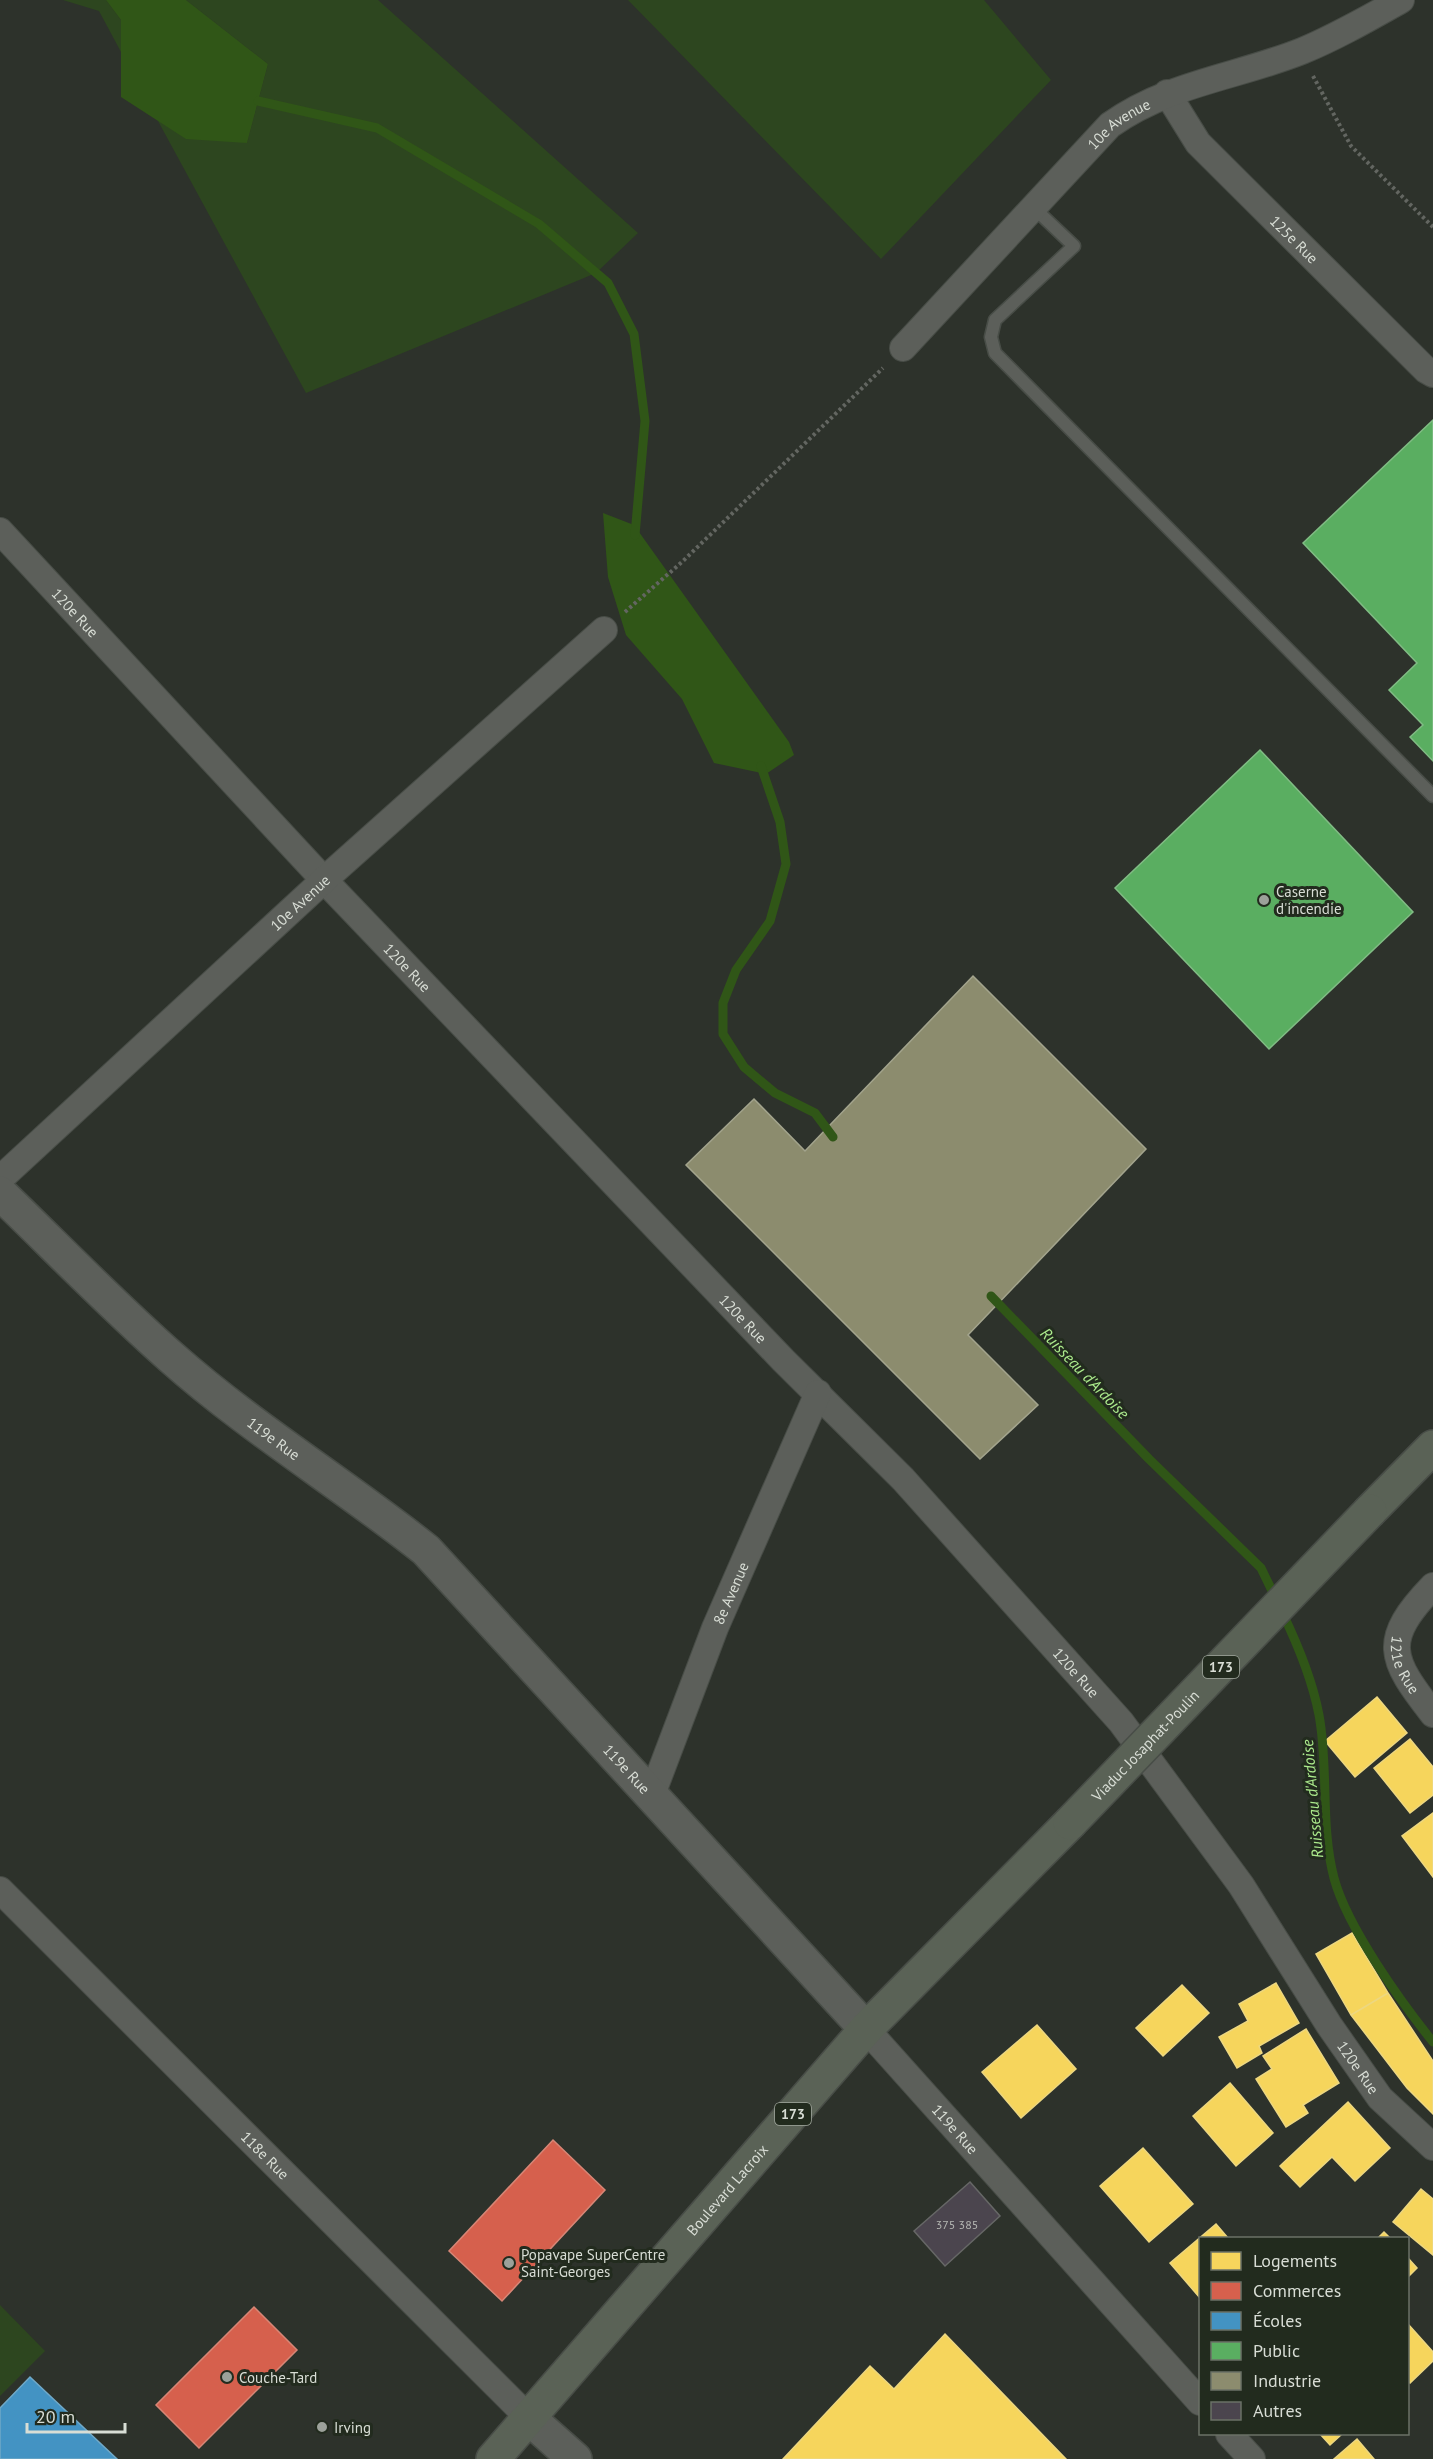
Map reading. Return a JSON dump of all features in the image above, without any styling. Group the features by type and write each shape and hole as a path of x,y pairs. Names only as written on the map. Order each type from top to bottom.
{"main road":[{"name":"Viaduc Josaphat-Poulin","path":"1070,1823 1433,1447"},
{"name":"Boulevard Lacroix","path":"493,2459 866,2029 1070,1823"}],"street":[{"name":"10e Avenue","path":"903,348 1110,125 1135,106 1167,93 1302,51 1401,0"},
{"name":"125e Rue","path":"1167,93 1198,144 1426,370 1433,374"},
{"name":"120e Rue","path":"0,531 324,880 775,1352 903,1479 1121,1722 1241,1885 1329,2025 1380,2098 1433,2147"},
{"name":"10e Avenue","path":"0,1179 324,880 604,630"},
{"name":"119e Rue","path":"0,1193 172,1358 248,1419 367,1503 426,1550 866,2029 1199,2401"},
{"name":"8e Avenue","path":"651,1797 715,1628 818,1393"},
{"name":"121e Rue","path":"1433,1587 1403,1619 1396,1639 1398,1662 1412,1688 1433,1714"},
{"name":"118e Rue","path":"0,1890 530,2419"},
{"path":"530,2419 575,2459"},
{"path":"1231,2435 1252,2459"}],"lane":[{"path":"1034,208 1074,246 995,320 991,337 995,353 1433,796"}],"path":[{"path":"1302,51 1321,95 1351,146 1433,227"},
{"path":"604,630 683,561 903,348"}],"shaded area":[{"path":"63,0 106,0 121,20 121,52 99,11"},
{"path":"106,0 186,0 268,64 247,143 186,139 121,97 121,20"},
{"path":"186,0 378,0 638,233 596,273 306,393 158,121 247,143 268,64"},
{"path":"628,0 984,0 1051,80 881,259"},
{"path":"603,513 634,525 789,742 794,755 766,774 714,763 682,699 626,635 608,577"},
{"path":"0,2305 45,2351 0,2396"}],"building: Logements":[{"path":"1377,1697 1407,1733 1355,1777 1325,1741"},
{"path":"1410,1739 1433,1767 1433,1795 1410,1813 1374,1768"},
{"path":"1433,1813 1433,1877 1402,1836"},
{"path":"1352,1933 1388,1993 1351,2015 1316,1954"},
{"path":"1276,1983 1299,2023 1259,2046 1262,2053 1237,2068 1219,2037 1248,2021 1239,2004"},
{"path":"1182,1985 1209,2013 1163,2056 1136,2028"},
{"path":"1388,1993 1433,2061 1433,2114 1407,2088 1351,2015"},
{"path":"1037,2025 1076,2069 1021,2118 982,2072"},
{"path":"1306,2029 1339,2083 1303,2105 1308,2113 1286,2127 1256,2079 1272,2069 1263,2056"},
{"path":"1230,2083 1273,2133 1236,2166 1193,2116"},
{"path":"1348,2102 1390,2148 1355,2181 1332,2157 1300,2187 1280,2166"},
{"path":"1143,2148 1193,2204 1149,2242 1100,2186"},
{"path":"1421,2189 1433,2199 1433,2255 1393,2222"},
{"path":"1216,2224 1227,2237 1201,2237"},
{"path":"1384,2232 1389,2237 1379,2237"},
{"path":"1199,2238 1199,2297 1170,2263"},
{"path":"1409,2259 1417,2268 1409,2276"},
{"path":"1409,2325 1433,2352 1433,2361 1410,2383"},
{"path":"945,2334 1066,2459 783,2459 870,2366 894,2389"},
{"path":"1321,2435 1341,2435 1330,2445"},
{"path":"1357,2439 1374,2459 1334,2459"}],"building: Commerces":[{"path":"553,2140 605,2190 502,2301 449,2251"},
{"name":"Couche-Tard","path":"254,2307 297,2350 199,2448 156,2405"}],"building: Écoles":[{"path":"30,2377 117,2459 0,2459 0,2408"}],"building: Public":[{"path":"1433,420 1433,761 1410,737 1423,725 1389,690 1417,663 1303,543"},
{"name":"Caserne d'incendie","path":"1260,750 1413,912 1269,1049 1115,888"}],"building: Industrie":[{"path":"973,976 1146,1149 968,1335 1038,1405 980,1459 686,1165 754,1099 805,1151"}],"building: Autres":[{"path":"970,2182 1000,2216 945,2266 914,2231"}],"waterway":[{"path":"258,101 377,128 539,224 608,283 634,334 645,421 635,535"},
{"name":"Ruisseau d'Ardoise","path":"761,766 780,822 786,864 770,921 736,970 723,1003 723,1034 744,1067 775,1093 815,1113 833,1137"},
{"name":"Ruisseau d'Ardoise","path":"991,1296 1149,1459 1261,1568 1276,1599"},
{"name":"Ruisseau d'Ardoise","path":"1282,1612 1304,1662 1319,1715 1324,1755 1327,1838 1334,1878 1350,1919 1376,1963 1433,2042"}],"place":[{"name":"Caserne d'incendie","path":"1264,900"},
{"name":"Popavape SuperCentre Saint-Georges","path":"509,2263"},
{"name":"Couche-Tard","path":"227,2377"},
{"name":"Irving","path":"322,2427"}]}
